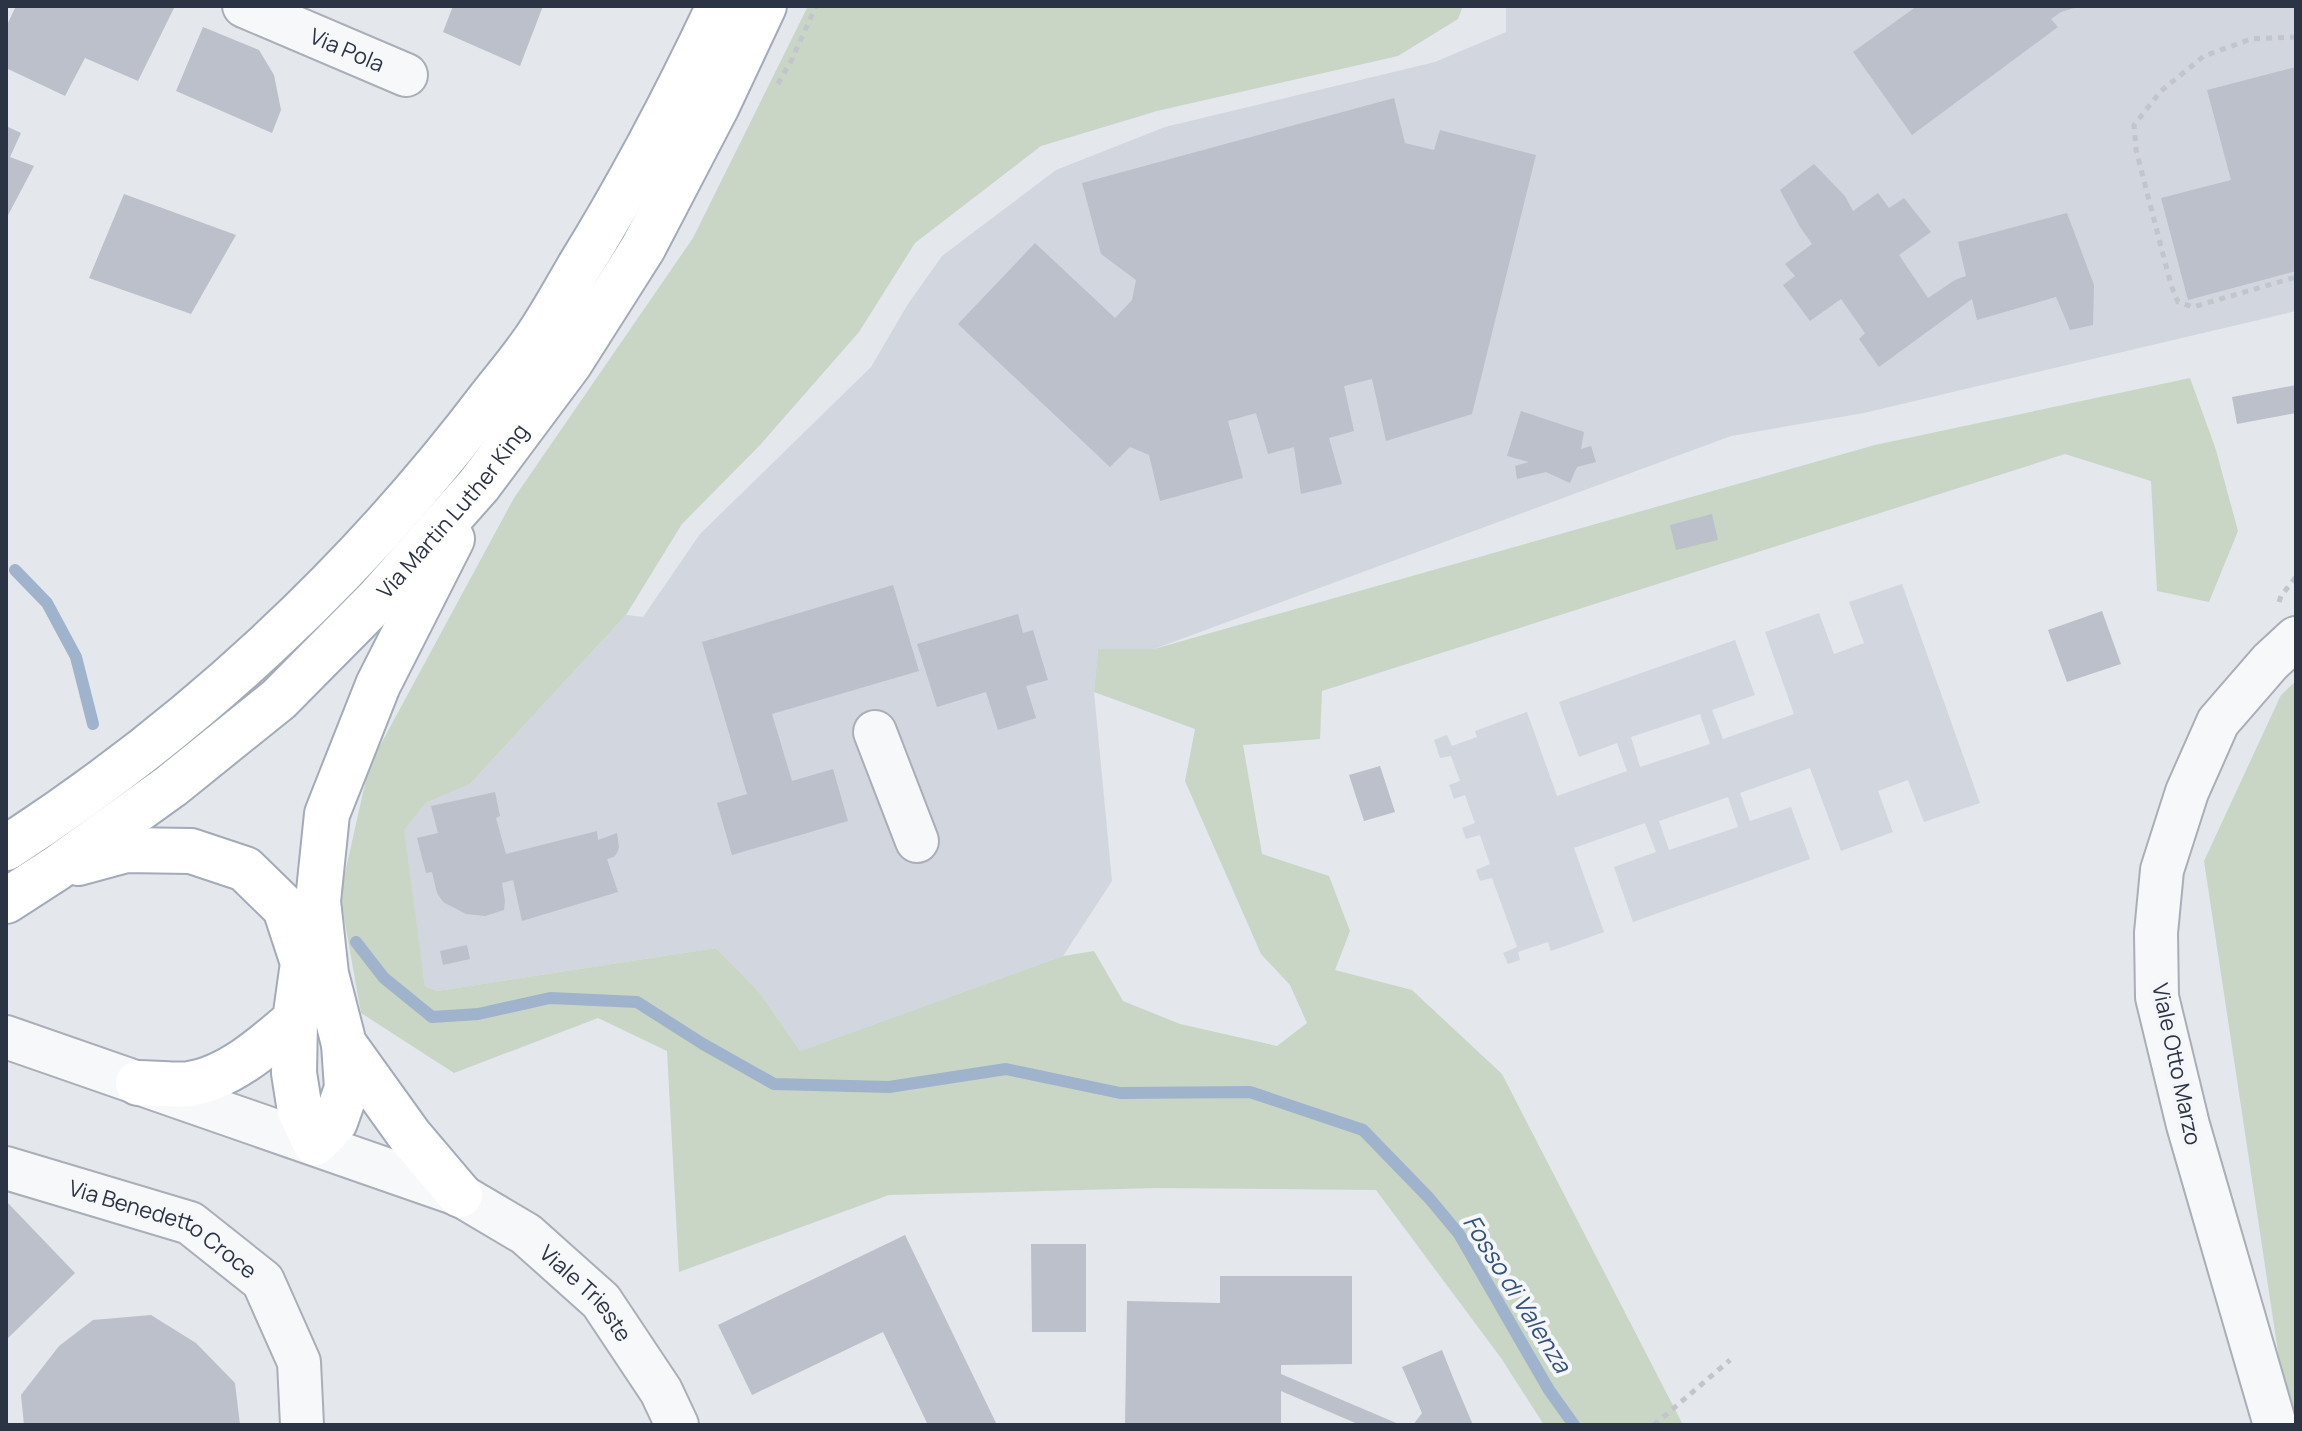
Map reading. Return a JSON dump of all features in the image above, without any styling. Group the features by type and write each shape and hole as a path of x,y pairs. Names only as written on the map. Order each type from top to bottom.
{"main road":[{"name":"Via Martin Luther King","path":"16,841 143,752 246,664 343,572 445,459 536,339 600,234 680,88 719,6"},
{"name":"Via Martin Luther King","path":"6,901 171,786 279,699 377,600 479,485 570,363 643,248 717,106 764,6"},
{"path":"57,868 126,850 191,851 245,869 285,908 303,963 295,1020 294,1073 300,1111 315,1143 335,1122 347,1088 344,1044 326,974 318,901 327,814 378,685 479,485"},
{"path":"138,1083 188,1084 215,1076 264,1047 295,1020"},
{"path":"344,1044 410,1136 460,1195"}],"street":[{"name":"Via Pola","path":"244,6 406,75"},
{"name":"Viale Otto Marzo","path":"2275,1425 2188,1125 2157,997 2156,933 2162,870 2187,792 2218,722 2270,662 2296,638"},
{"path":"875,732 917,841"},
{"name":"Viale Trieste","path":"6,1037 460,1195 526,1234 601,1301 661,1391 677,1425"},
{"name":"Via Benedetto Croce","path":"6,1168 190,1223 263,1281 299,1362 302,1425"}],"path":[{"path":"2296,37 2251,39 2204,56 2161,91 2134,125 2136,150 2178,302 2193,307 2296,277"},
{"path":"1654,1425 1730,1360"}],"shaded area":[{"path":"1506,6 2296,6 2296,311 1864,413 1731,436 1154,649 1098,649 1094,692 1112,881 1063,956 800,1051 760,993 716,948 437,991 425,986 403,831 426,803 470,784 626,615 643,617 700,534 871,367 908,304 942,256 1056,170 1165,127 1435,62 1506,32"},
{"path":"1902,584 1980,803 1924,822 1908,780 1878,791 1893,832 1841,851 1810,768 1740,793 1750,821 1791,807 1810,859 1633,922 1614,867 1656,852 1645,823 1574,848 1604,932 1551,951 1548,942 1518,952 1520,960 1508,964 1503,953 1517,947 1492,878 1480,881 1476,870 1490,864 1480,835 1466,839 1462,828 1475,823 1465,795 1454,799 1449,785 1460,781 1451,756 1440,758 1434,740 1447,735 1452,746 1477,737 1475,731 1527,712 1557,796 1627,771 1617,743 1579,757 1559,702 1735,640 1755,695 1712,710 1723,739 1794,714 1765,632 1819,613 1834,654 1864,643 1849,602","holes":["1700,714 1710,744 1640,767 1631,737","1728,797 1738,827 1669,850 1659,821"]}],"green space":[{"path":"808,6 1463,6 1458,19 1398,56 1157,111 1041,146 915,243 859,332 760,445 682,524 626,615 470,784 426,803 404,830 425,986 437,991 716,948 760,993 800,1051 1063,956 1094,951 1123,1001 1180,1024 1277,1046 1307,1023 1290,985 1261,954 1185,781 1195,729 1094,692 1098,649 1154,649 1875,445 2190,378 2216,450 2238,531 2209,602 2157,591 2151,481 2065,454 1322,691 1320,739 1243,745 1262,854 1329,876 1350,931 1335,970 1412,990 1502,1074 1683,1425 1544,1425 1501,1358 1376,1190 1158,1188 889,1195 679,1272 667,1051 598,1018 454,1073 361,1013 340,895 369,766 514,498 693,238"},
{"path":"2296,681 2296,1425 2289,1425 2204,861 2281,695"}],"building":[{"path":"16,6 174,8 138,81 85,58 65,96 6,68 6,27"},
{"path":"453,6 543,6 520,66 443,32"},
{"path":"1917,6 2077,7 2051,19 2058,27 1912,135 1853,52"},
{"path":"203,27 259,50 274,75 281,110 272,133 176,91"},
{"path":"2296,67 2296,271 2188,300 2161,198 2231,180 2207,90"},
{"path":"1394,98 1405,143 1434,150 1440,130 1536,155 1472,414 1386,441 1372,379 1344,386 1354,431 1329,438 1342,484 1301,494 1294,447 1268,454 1256,413 1228,421 1243,478 1160,501 1149,455 1130,447 1110,467 958,324 1035,243 1115,318 1132,300 1136,280 1101,254 1082,183"},
{"path":"6,126 21,133 10,157 34,166 6,219"},
{"path":"1814,164 1845,196 1853,211 1878,193 1889,208 1904,198 1931,232 1899,255 1928,298 1966,276 1958,242 2067,213 2094,285 2093,325 2070,330 2056,297 1977,320 1972,299 1879,367 1859,339 1865,333 1841,299 1810,321 1783,285 1795,276 1785,264 1812,244 1780,190"},
{"path":"124,194 236,235 191,314 89,278"},
{"path":"2296,385 2296,413 2237,424 2232,397"},
{"path":"1521,411 1584,432 1581,449 1591,446 1596,462 1577,467 1570,483 1546,472 1517,479 1515,466 1529,462 1507,456"},
{"path":"1712,514 1718,540 1676,550 1670,525"},
{"path":"893,585 919,671 772,714 792,781 833,769 848,821 732,855 717,803 747,794 702,642"},
{"path":"2102,611 2121,664 2067,682 2048,630"},
{"path":"1018,614 1023,633 1033,630 1048,680 1026,686 1036,718 998,730 986,692 937,707 917,644"},
{"path":"1380,766 1395,812 1364,821 1349,775"},
{"path":"495,792 500,816 496,818 506,854 597,831 598,840 617,833 617,853 607,859 618,892 522,921 513,880 502,883 504,910 485,916 466,914 443,902 437,893 432,872 426,873 417,838 438,833 431,806"},
{"path":"467,945 470,959 443,965 440,951"},
{"path":"6,1201 75,1273 6,1340"},
{"path":"905,1235 997,1425 928,1425 883,1332 752,1395 718,1325"},
{"path":"1031,1244 1086,1244 1086,1332 1032,1332"},
{"path":"1220,1276 1352,1276 1352,1364 1281,1365 1281,1374 1401,1425 1360,1425 1281,1391 1281,1425 1125,1425 1127,1301 1220,1303"},
{"path":"151,1315 196,1343 235,1383 240,1425 24,1425 21,1395 59,1346 93,1320"},
{"path":"1442,1350 1473,1425 1413,1425 1422,1413 1402,1367"}],"waterway":[{"name":"Fosso di Valenza","path":"15,570 47,603 76,657 93,724"},
{"name":"Fosso di Valenza","path":"356,942 384,978 432,1017 478,1014 550,998 637,1002 774,1084 889,1087 1006,1069 1120,1093 1250,1092 1363,1130 1459,1234 1549,1390 1574,1425"}]}
